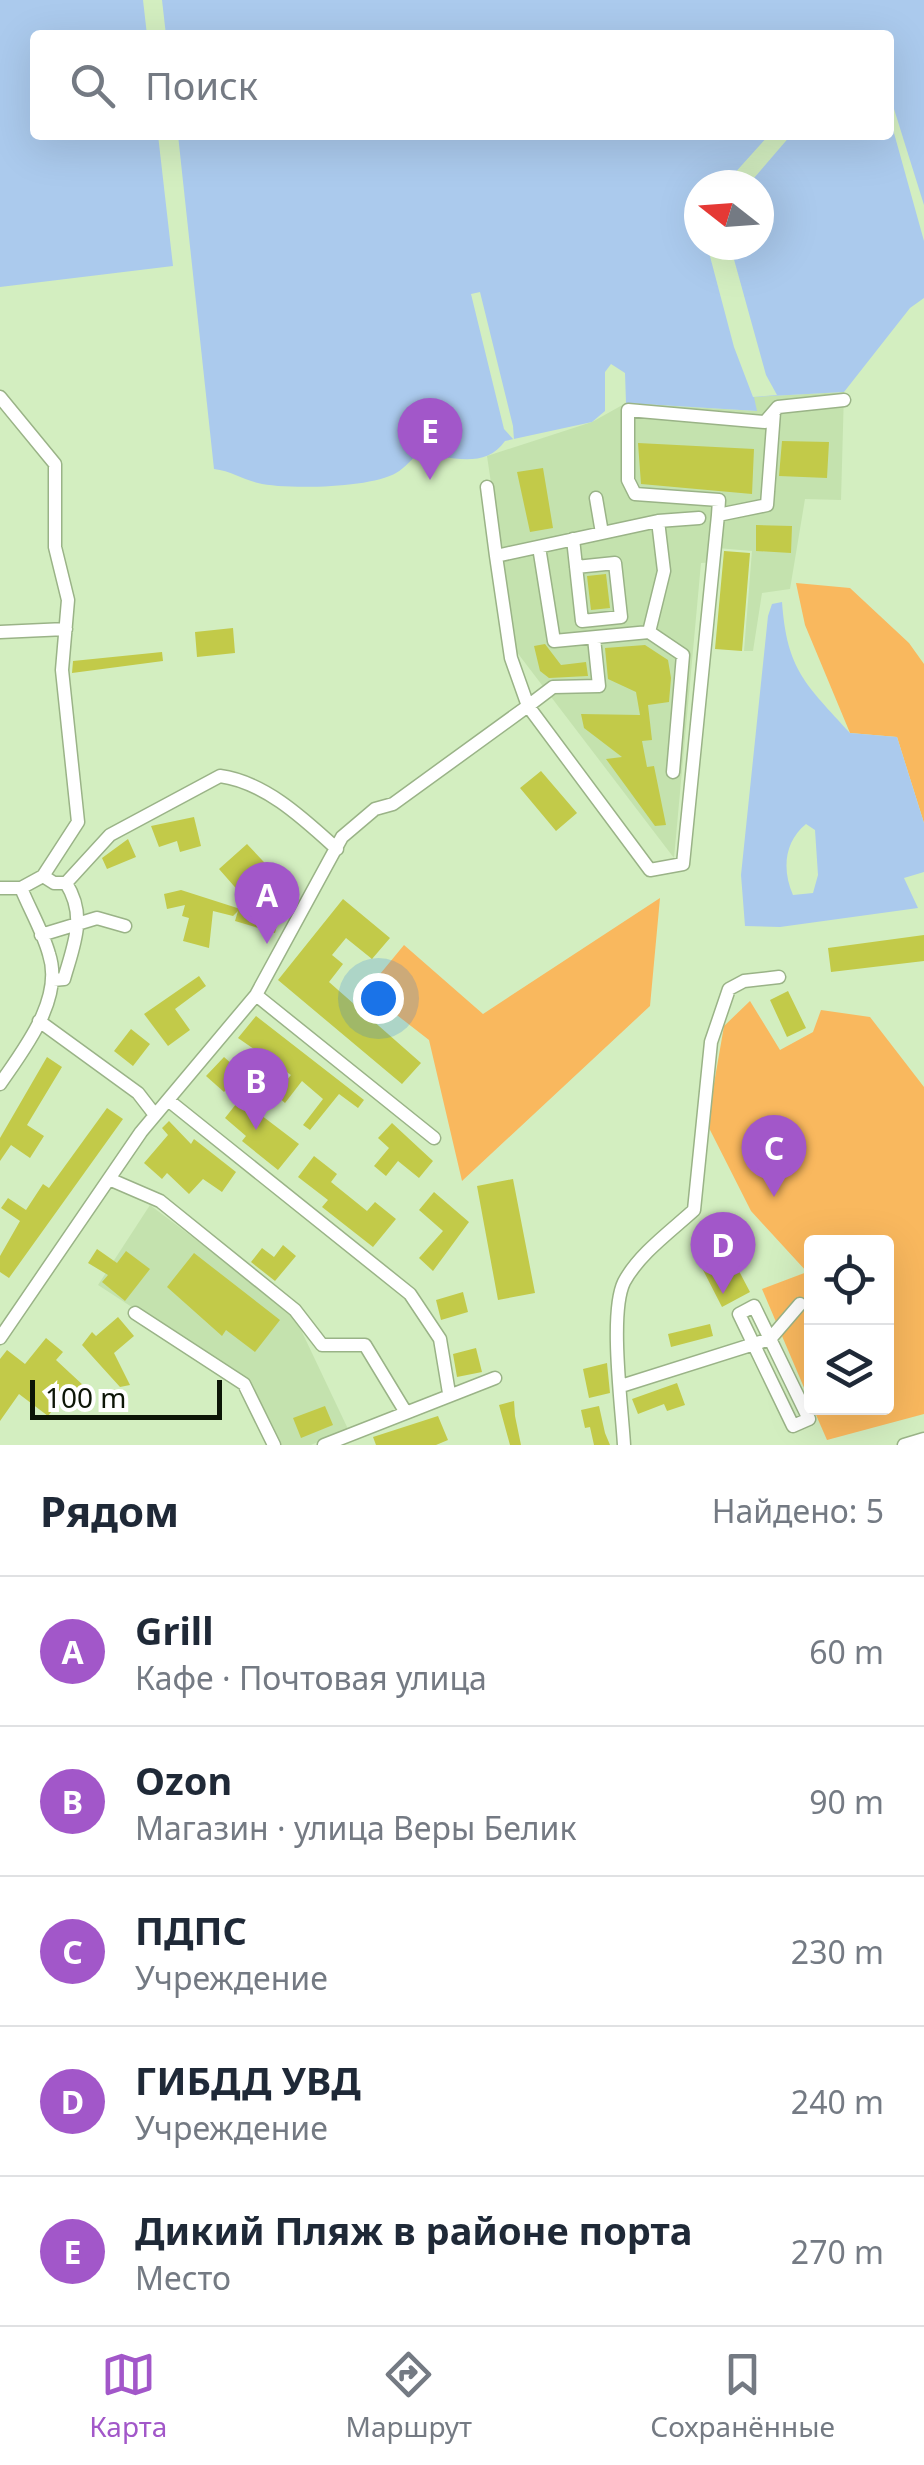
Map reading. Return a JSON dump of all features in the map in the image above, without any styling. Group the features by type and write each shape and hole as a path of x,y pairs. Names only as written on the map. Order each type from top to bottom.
{"street":[{"path":"0,397 55,464 56,547 68,600 62,670 78,822 62,853 43,876 21,888 0,888"},
{"path":"487,486 511,658 528,706 650,870 683,864 719,500 635,494 628,480 628,410 765,422 778,407 844,400"},
{"path":"718,515 767,505 774,412"},
{"path":"596,498 602,533"},
{"path":"496,556 658,521 699,518"},
{"path":"648,632 664,571 658,521"},
{"path":"573,539 576,568 582,621 621,616 615,563 576,568"},
{"path":"539,547 554,640 648,632 683,654 674,772"},
{"path":"0,632 66,629"},
{"path":"0,1338 155,1115 256,995 342,837 376,809 394,804 553,687 599,686 594,638"},
{"path":"66,883 110,834 220,776 239,779 268,795 337,849"},
{"path":"43,876 66,883 75,897 80,926 64,978 53,980"},
{"path":"0,1084 40,1021 53,980 50,955 21,888"},
{"path":"41,935 96,918 125,926"},
{"path":"624,1445 617,1334 623,1284 646,1254 694,1210 710,1042 730,988 778,977"},
{"path":"256,995 434,1138"},
{"path":"40,1021 138,1093 155,1115"},
{"path":"168,1100 410,1294 440,1340 449,1393"},
{"path":"109,1179 160,1201 295,1310 322,1346 365,1344 405,1411"},
{"path":"621,1386 770,1339 800,1304"},
{"path":"754,1306 770,1339 809,1419 793,1426 739,1314 754,1306"},
{"path":"135,1313 244,1384 274,1445"},
{"path":"324,1445 495,1378"},
{"path":"904,1445 924,1440"}],"shaded area":[{"path":"844,392 841,500 805,499 790,589 762,593 753,651 744,651 752,551 717,548 716,562 701,563 674,858 516,651 487,456 592,422 626,403 756,411 753,397"},
{"path":"796,583 850,588 909,643 924,664 924,823 897,737 850,733 805,625"},
{"path":"660,898 650,1006 462,1181 429,1040 366,991 404,945 483,1014"},
{"path":"750,1001 780,1050 813,1032 821,1010 870,1017 924,1087 924,1414 827,1440 816,1415 894,1415 894,1235 804,1235 804,1269 751,1211 707,1124 724,1026"},
{"path":"150,1205 293,1313 348,1429 311,1445 279,1445 247,1382 98,1285"},
{"path":"804,1273 804,1388 762,1289"}],"water":[{"path":"0,0 143,0 146,30 30,30 30,140 159,140 173,266 0,287"},
{"path":"162,0 924,0 924,298 910,308 844,392 754,397 757,411 626,403 625,373 611,364 605,372 605,411 592,422 505,441 497,450 477,459 419,452 399,471 384,478 328,486 271,485 214,469 179,140 894,140 894,30 165,30"},
{"path":"782,602 789,645 801,675 850,733 897,737 924,823 924,872 904,878 918,908 780,927 745,926 741,875 772,604","holes":["806,824 815,830 818,875 813,893 793,895 786,866 789,848"]}],"pier":[{"path":"894,109 924,205 924,241 894,133"},
{"path":"764,140 787,140 761,170 738,170"},
{"path":"711,260 734,260 766,375 777,395 753,397 734,347"},
{"path":"480,292 514,440 504,429 471,294"}],"building":[{"path":"782,441 829,442 827,478 779,476"},
{"path":"638,443 754,449 752,494 641,484"},
{"path":"543,468 553,528 530,532 517,472"},
{"path":"756,525 792,526 791,553 756,551"},
{"path":"724,551 750,553 742,651 715,649"},
{"path":"606,574 610,608 591,610 587,576"},
{"path":"233,628 235,653 197,657 195,632"},
{"path":"545,644 561,665 586,662 588,676 549,678 540,671 534,646"},
{"path":"645,645 668,660 671,678 669,702 648,705 652,740 642,741 647,767 654,766 666,825 655,826 606,759 622,757 584,728 581,714 640,715 636,692 608,679 605,648"},
{"path":"162,652 163,661 72,673 73,661"},
{"path":"541,771 577,813 556,831 520,788"},
{"path":"194,817 201,846 180,852 177,841 159,847 151,826"},
{"path":"128,839 136,857 107,869 102,858"},
{"path":"247,844 277,876 248,902 219,869"},
{"path":"181,890 278,921 275,933 235,921 238,911 233,916 213,911 209,948 183,941 189,918 182,916 185,905 167,909 164,894"},
{"path":"343,899 390,938 372,959 346,938 332,955 343,964 329,982 421,1063 402,1084 278,980"},
{"path":"924,935 924,961 831,972 828,948"},
{"path":"199,976 206,986 175,1009 190,1030 168,1046 144,1014"},
{"path":"788,991 806,1028 787,1037 770,1000"},
{"path":"256,1016 364,1100 358,1108 339,1094 310,1130 303,1125 323,1099 302,1081 285,1103 275,1094 291,1075 238,1038"},
{"path":"131,1029 150,1044 133,1066 114,1051"},
{"path":"47,1057 62,1067 27,1125 44,1136 30,1158 11,1145 0,1161 0,1138"},
{"path":"224,1057 242,1073 224,1092 206,1076"},
{"path":"240,1099 299,1144 278,1170 242,1141 246,1136 225,1118"},
{"path":"107,1108 123,1119 9,1278 0,1272 0,1256 20,1221 1,1208 8,1198 26,1210 43,1184 49,1188"},
{"path":"169,1121 191,1144 194,1139 236,1172 222,1192 203,1179 189,1194 167,1173 162,1179 144,1163 168,1135 162,1128"},
{"path":"392,1123 433,1161 419,1178 398,1161 386,1176 374,1166 389,1148 378,1138"},
{"path":"314,1156 337,1174 331,1182 367,1211 375,1202 396,1219 373,1247 322,1207 328,1200 298,1177"},
{"path":"513,1179 535,1293 498,1300 477,1186"},
{"path":"434,1192 469,1222 433,1271 419,1258 443,1231 419,1210"},
{"path":"283,1245 296,1256 275,1281 251,1262 262,1248 274,1257"},
{"path":"97,1249 117,1263 126,1251 150,1269 125,1301 102,1282 108,1275 88,1263"},
{"path":"729,1252 750,1292 722,1307 701,1266"},
{"path":"194,1253 280,1320 255,1352 226,1330 222,1336 167,1287"},
{"path":"463,1292 468,1312 441,1320 436,1300"},
{"path":"118,1317 134,1336 114,1353 130,1385 120,1387 82,1345 92,1332 96,1336"},
{"path":"710,1324 713,1336 671,1347 668,1334"},
{"path":"46,1338 63,1352 56,1360 84,1386 70,1401 64,1396 48,1416 19,1394 0,1421 0,1359 7,1350 25,1364"},
{"path":"476,1348 482,1372 457,1377 453,1354"},
{"path":"607,1363 610,1393 589,1398 583,1369"},
{"path":"677,1383 685,1405 667,1411 664,1404 638,1414 632,1399"},
{"path":"514,1401 521,1445 510,1445 499,1405"},
{"path":"325,1406 333,1425 301,1438 293,1418"},
{"path":"599,1406 610,1445 594,1445 590,1427 585,1428 581,1410"},
{"path":"438,1416 448,1440 436,1445 376,1445 373,1437"}],"place":[{"name":"Дикий Пляж в районе порта","path":"430,480"},
{"name":"Grill","path":"267,944"},
{"name":"Ozon","path":"256,1130"},
{"name":"ПДПС","path":"774,1197"},
{"name":"ГИБДД УВД","path":"723,1294"}]}
